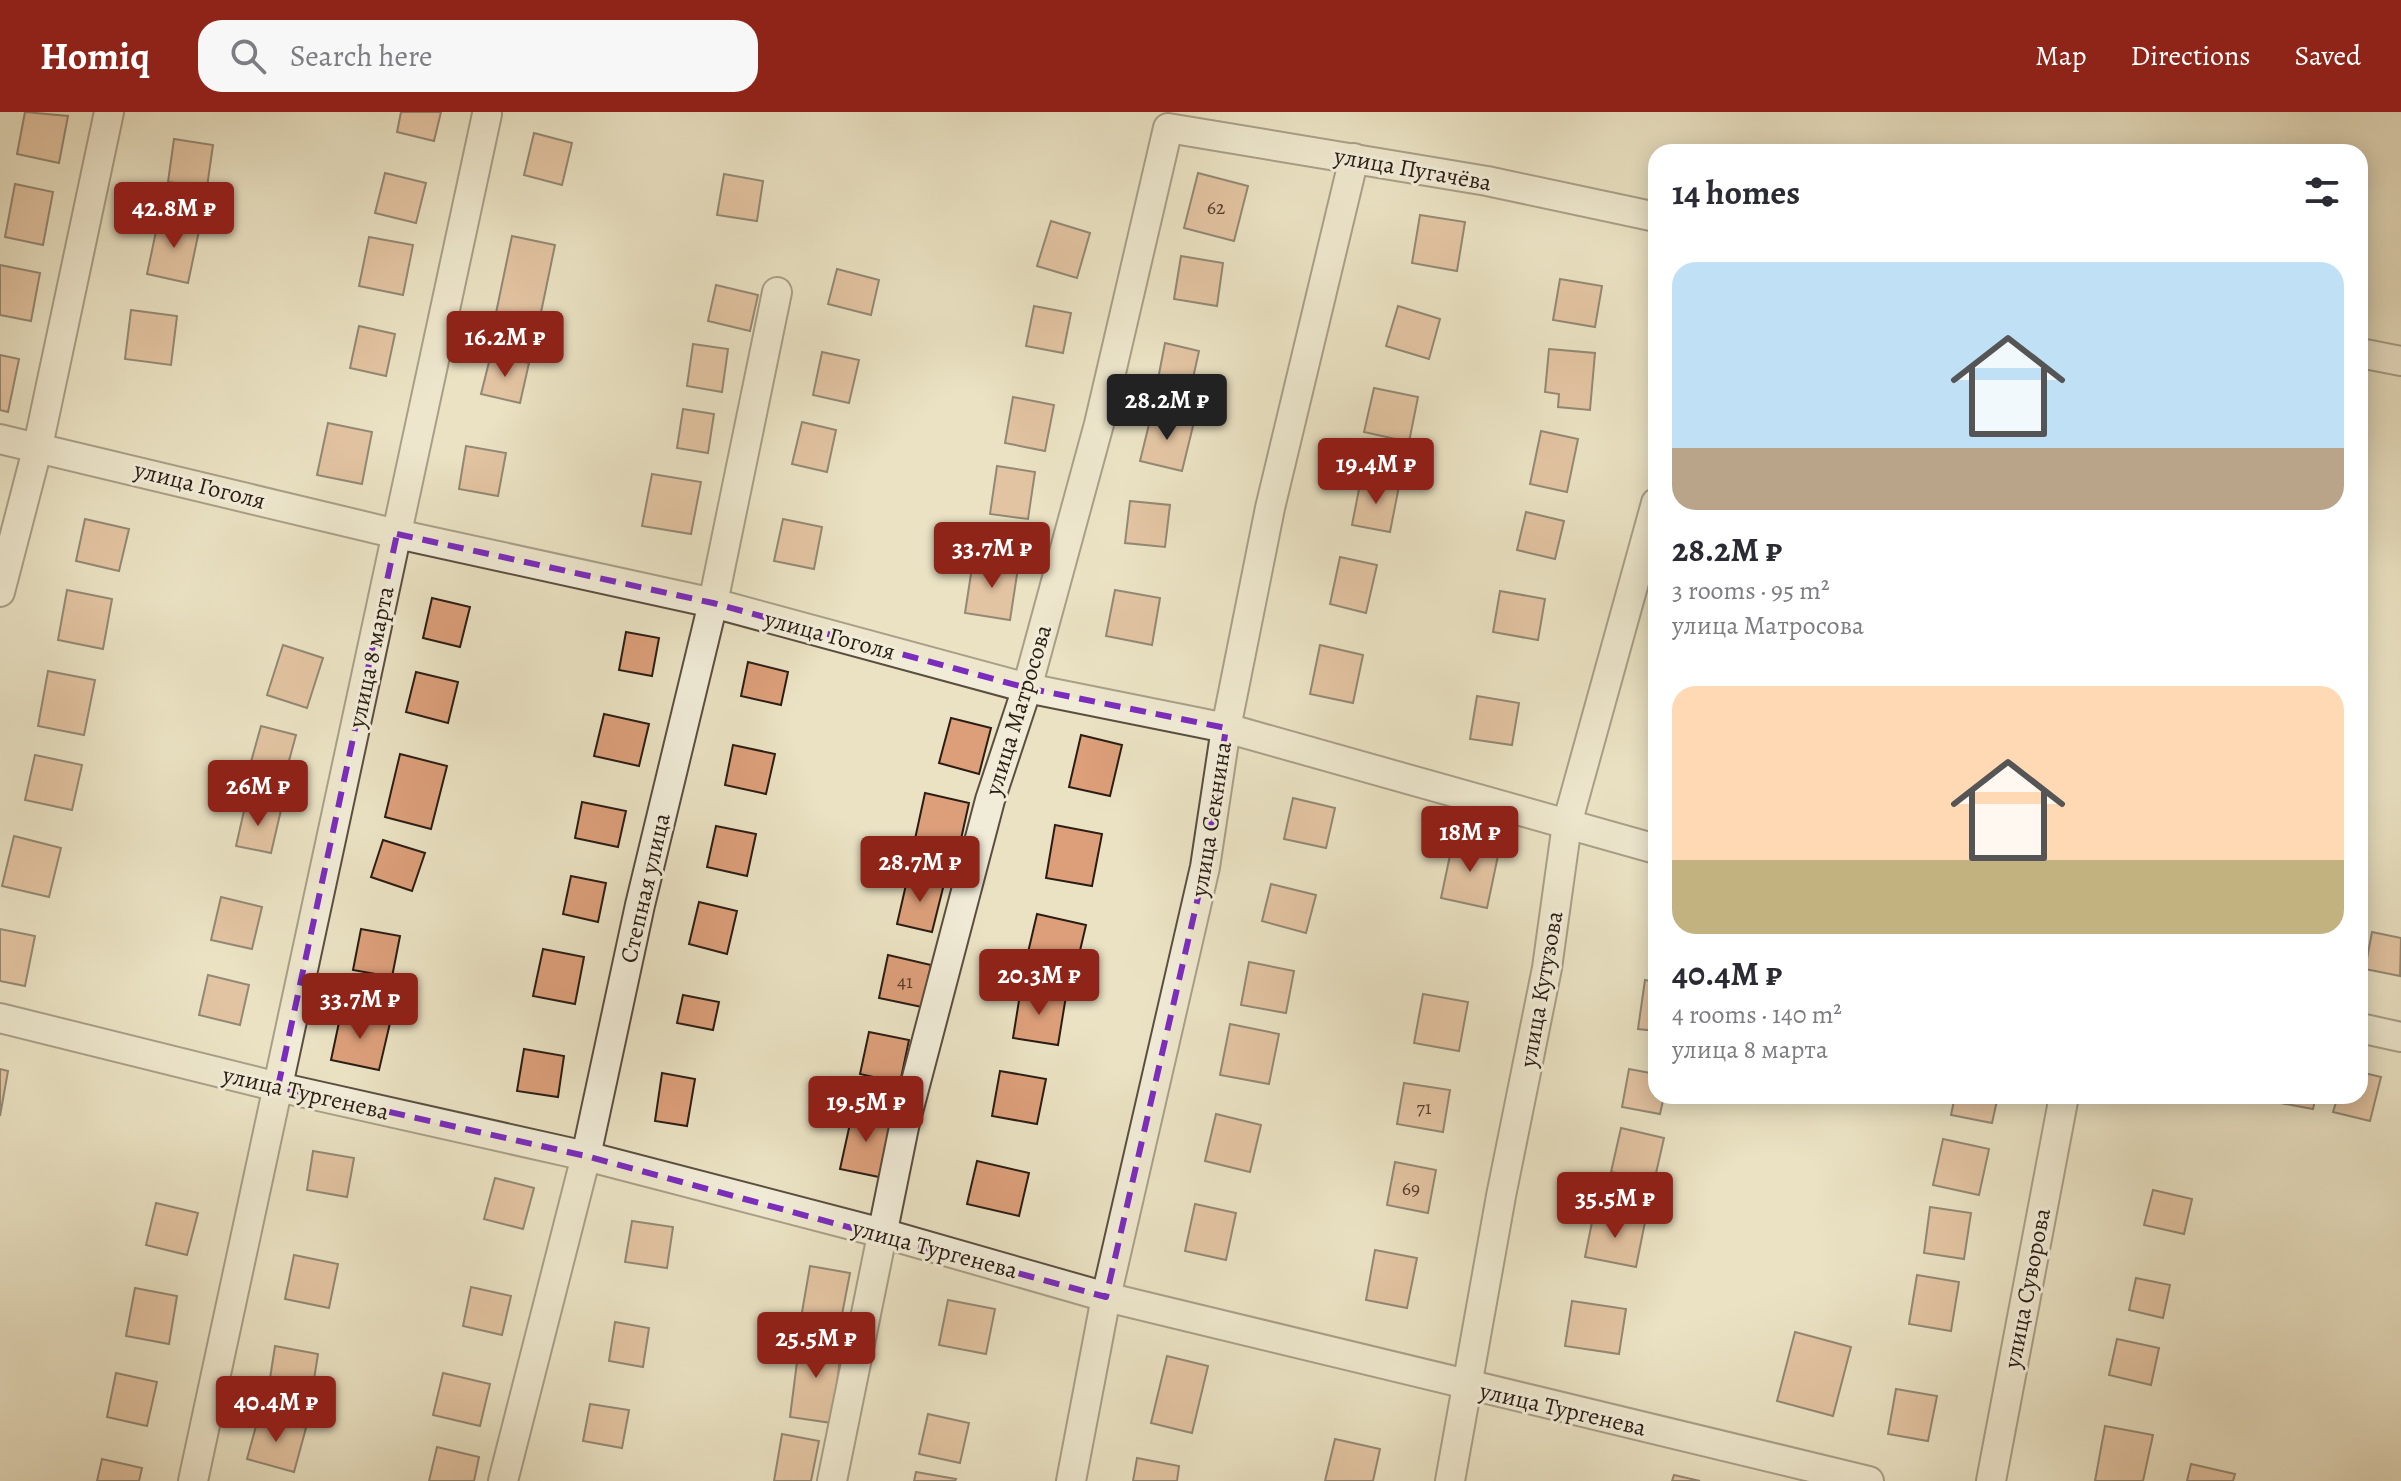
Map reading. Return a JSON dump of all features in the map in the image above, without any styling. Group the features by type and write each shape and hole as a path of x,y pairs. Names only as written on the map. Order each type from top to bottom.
{"street":[{"path":"0,592 38,446 109,112"},
{"name":"улица 8 марта","path":"193,1481 487,114"},
{"name":"улица Пугачёва","path":"1168,128 1487,181 1648,215"},
{"name":"улица Матросова","path":"832,1481 904,1127 990,800 1027,688 1099,424 1168,128"},
{"name":"улица Секнина","path":"1071,1481 1106,1297 1205,867 1226,728 1270,508 1354,158"},
{"name":"Степная улица","path":"503,1481 586,1156 640,905 713,603 777,292"},
{"path":"2368,355 2401,361"},
{"name":"улица Гоголя","path":"0,439 397,534 713,603 1027,688 1226,728 1648,847"},
{"name":"улица Кутузова","path":"1450,1481 1547,968 1567,824 1648,532"},
{"name":"улица Тургенева","path":"0,1018 278,1087 586,1156 882,1233 1106,1297 1869,1481"},
{"path":"2368,1030 2401,1037"},
{"name":"улица Суворова","path":"1991,1481 2062,1104"}],"highlighted area":[{"path":"397,534 713,603 1027,688 1226,728 1205,867 1106,1297 586,1156 278,1087"}],"building":[{"path":"25,112 68,116 59,163 17,154"},
{"path":"401,112 441,112 434,141 397,132"},
{"path":"534,133 572,143 562,185 524,175"},
{"path":"174,139 213,145 207,187 168,182"},
{"path":"385,173 426,183 416,223 375,213"},
{"path":"1198,173 1248,186 1234,241 1184,228"},
{"path":"724,174 763,181 757,221 717,215"},
{"path":"15,184 53,192 43,245 5,237"},
{"path":"1420,215 1465,222 1457,271 1412,263"},
{"path":"159,217 200,226 188,283 147,274"},
{"path":"1051,221 1090,233 1077,278 1037,266"},
{"path":"512,236 555,245 539,322 496,313"},
{"path":"369,237 413,245 403,295 359,286"},
{"path":"1181,256 1223,263 1217,306 1174,299"},
{"path":"0,265 40,273 31,321 0,315"},
{"path":"837,269 879,280 871,315 828,304"},
{"path":"1560,279 1602,286 1595,327 1553,320"},
{"path":"716,285 758,295 750,331 708,321"},
{"path":"1034,306 1071,313 1063,353 1026,346"},
{"path":"1398,306 1440,319 1429,359 1386,346"},
{"path":"131,310 177,316 171,365 125,359"},
{"path":"359,326 395,334 386,376 350,368"},
{"path":"1165,343 1199,351 1191,387 1158,379"},
{"path":"693,344 728,349 722,392 687,386"},
{"path":"1549,349 1595,353 1590,410 1558,407 1559,394 1545,392"},
{"path":"822,352 859,360 849,403 813,395"},
{"path":"491,354 529,363 520,403 481,394"},
{"path":"0,355 19,359 8,412 0,410"},
{"path":"1374,388 1418,397 1409,442 1364,432"},
{"path":"1013,397 1054,405 1045,451 1005,443"},
{"path":"683,409 714,414 708,453 677,448"},
{"path":"1152,412 1194,422 1182,471 1140,461"},
{"path":"802,422 836,430 827,472 792,464"},
{"path":"328,423 372,432 362,484 317,475"},
{"path":"1541,431 1578,439 1567,492 1530,484"},
{"path":"466,446 506,453 498,496 459,489"},
{"path":"997,466 1035,472 1028,519 990,514"},
{"path":"652,474 701,482 691,534 642,526"},
{"path":"1361,479 1399,486 1390,532 1352,525"},
{"path":"1130,501 1170,505 1165,547 1125,543"},
{"path":"1526,512 1564,521 1555,559 1517,550"},
{"path":"85,519 129,529 119,571 76,561"},
{"path":"783,519 822,527 814,569 774,561"},
{"path":"1340,557 1377,565 1366,613 1330,604"},
{"path":"973,561 1018,568 1010,620 965,613"},
{"path":"67,590 112,599 103,649 58,640"},
{"path":"1115,590 1160,598 1152,645 1106,636"},
{"path":"1500,591 1545,599 1538,640 1493,632"},
{"path":"432,598 470,607 460,647 423,638"},
{"path":"626,632 659,638 652,676 619,670"},
{"path":"283,645 323,658 307,708 267,695"},
{"path":"1320,645 1363,655 1353,703 1310,694"},
{"path":"748,662 788,672 781,705 741,696"},
{"path":"48,671 95,680 84,735 38,726"},
{"path":"416,672 458,682 448,723 406,712"},
{"path":"1477,696 1519,703 1512,745 1470,739"},
{"path":"604,714 649,724 639,766 594,756"},
{"path":"951,718 991,728 979,774 939,763"},
{"path":"261,726 296,735 284,779 249,769"},
{"path":"1081,735 1122,745 1110,796 1069,787"},
{"path":"733,745 775,754 766,794 725,785"},
{"path":"400,754 447,766 431,829 385,817"},
{"path":"35,755 82,765 72,810 25,800"},
{"path":"925,793 969,803 959,848 915,839"},
{"path":"1293,798 1335,808 1326,848 1284,839"},
{"path":"246,802 281,810 271,853 236,846"},
{"path":"582,802 626,811 618,847 575,838"},
{"path":"1055,825 1102,834 1092,886 1046,878"},
{"path":"716,826 756,834 747,876 707,867"},
{"path":"14,836 61,848 49,897 2,886"},
{"path":"383,840 425,853 412,891 371,877"},
{"path":"1453,841 1499,851 1487,908 1441,898"},
{"path":"571,876 606,883 598,922 563,914"},
{"path":"908,876 944,884 932,932 897,924"},
{"path":"1271,884 1316,895 1306,933 1262,921"},
{"path":"221,897 262,907 252,949 211,940"},
{"path":"699,902 737,911 727,954 689,944"},
{"path":"1037,914 1086,925 1075,972 1026,961"},
{"path":"0,929 35,936 25,986 0,981"},
{"path":"361,929 400,936 392,977 353,970"},
{"path":"2372,932 2401,938 2400,976 2368,970"},
{"path":"543,949 584,957 575,1004 533,996"},
{"path":"888,955 931,965 922,1007 879,998"},
{"path":"1249,962 1294,971 1286,1013 1241,1005"},
{"path":"208,975 249,985 240,1025 199,1015"},
{"path":"1645,980 1648,981 1648,1030 1638,1029"},
{"path":"1021,988 1066,996 1058,1045 1013,1038"},
{"path":"1423,994 1468,1002 1459,1051 1414,1043"},
{"path":"683,995 719,1002 713,1030 677,1023"},
{"path":"341,1013 390,1023 379,1070 331,1060"},
{"path":"1230,1024 1279,1034 1269,1084 1220,1075"},
{"path":"869,1032 909,1040 900,1083 860,1074"},
{"path":"524,1049 564,1056 558,1097 517,1091"},
{"path":"0,1069 8,1071 0,1116"},
{"path":"1629,1069 1648,1073 1648,1104 1662,1104 1660,1114 1622,1107"},
{"path":"1000,1071 1046,1079 1037,1124 992,1116"},
{"path":"662,1073 695,1079 687,1126 655,1121"},
{"path":"2368,1074 2381,1077 2370,1121 2333,1112 2336,1104 2368,1104"},
{"path":"1404,1083 1450,1090 1443,1132 1397,1124"},
{"path":"1953,1104 1996,1104 1992,1123 1951,1115"},
{"path":"2286,1104 2314,1104 2313,1109"},
{"path":"853,1110 892,1118 879,1177 840,1169"},
{"path":"1216,1114 1261,1125 1250,1172 1205,1161"},
{"path":"1621,1128 1664,1138 1654,1182 1611,1172"},
{"path":"1943,1139 1989,1149 1979,1195 1933,1185"},
{"path":"313,1151 354,1158 347,1197 307,1190"},
{"path":"977,1161 1029,1173 1019,1216 967,1204"},
{"path":"1395,1162 1436,1170 1428,1213 1387,1205"},
{"path":"495,1178 534,1188 523,1229 484,1219"},
{"path":"2153,1190 2192,1199 2184,1234 2144,1225"},
{"path":"156,1203 198,1213 187,1255 146,1245"},
{"path":"1195,1204 1236,1213 1226,1260 1185,1251"},
{"path":"1930,1207 1971,1213 1964,1259 1924,1253"},
{"path":"1594,1212 1645,1222 1636,1267 1585,1257"},
{"path":"632,1221 673,1227 667,1268 625,1262"},
{"path":"1375,1250 1417,1258 1407,1308 1366,1300"},
{"path":"294,1255 338,1264 329,1308 285,1299"},
{"path":"810,1266 850,1273 840,1325 801,1318"},
{"path":"1917,1275 1959,1282 1951,1331 1909,1324"},
{"path":"2136,1278 2170,1285 2163,1318 2129,1310"},
{"path":"471,1287 511,1296 502,1335 463,1326"},
{"path":"135,1288 177,1296 169,1344 126,1336"},
{"path":"948,1300 995,1309 986,1354 939,1345"},
{"path":"1572,1301 1626,1309 1619,1354 1565,1346"},
{"path":"615,1322 649,1328 643,1367 609,1361"},
{"path":"1795,1332 1851,1347 1833,1416 1777,1401"},
{"path":"800,1338 842,1343 832,1423 790,1417"},
{"path":"2117,1339 2159,1348 2151,1385 2109,1375"},
{"path":"275,1346 318,1354 312,1392 269,1385"},
{"path":"1167,1356 1208,1366 1192,1433 1151,1423"},
{"path":"116,1373 157,1382 147,1426 107,1417"},
{"path":"443,1373 490,1384 480,1426 433,1415"},
{"path":"1896,1389 1937,1396 1928,1441 1888,1434"},
{"path":"590,1404 629,1410 622,1448 583,1441"},
{"path":"928,1414 969,1423 960,1463 919,1454"},
{"path":"259,1415 306,1428 294,1472 247,1459"},
{"path":"2105,1426 2153,1435 2143,1481 2095,1481"},
{"path":"782,1434 819,1441 811,1481 774,1481"},
{"path":"1335,1439 1380,1449 1373,1481 1325,1481"},
{"path":"437,1447 479,1457 474,1481 429,1481"},
{"path":"1137,1458 1179,1466 1177,1481 1133,1481"},
{"path":"102,1459 142,1468 139,1481 97,1481"},
{"path":"2191,1464 2235,1474 2233,1481 2187,1481"},
{"path":"916,1472 956,1479 914,1481"},
{"path":"1674,1475 1700,1481 1672,1481"}]}
